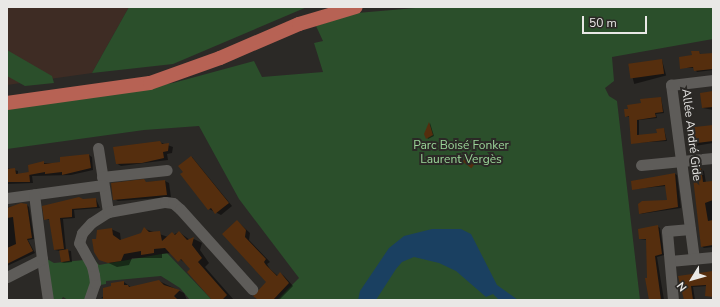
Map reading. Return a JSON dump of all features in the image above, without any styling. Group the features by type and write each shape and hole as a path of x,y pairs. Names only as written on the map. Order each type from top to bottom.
{"main road":[{"path":"7,103 150,83 226,56 299,24 356,7"},
{"path":"7,94 69,85 175,74"}],"street":[{"name":"Allée André Gide","path":"694,259 671,85 713,80"},
{"path":"98,148 108,212"},
{"path":"641,165 713,158"},
{"path":"7,198 167,170"},
{"path":"34,194 48,300"},
{"path":"89,300 95,283 94,275 92,266 81,248 80,238 91,223 108,212 164,202 172,203 205,236 252,289"},
{"path":"673,300 667,231 690,229"},
{"path":"670,261 713,257"},
{"path":"7,277 42,259"}],"shaded area":[{"path":"7,7 129,7 92,73 7,85"}],"green space":[{"path":"129,7 307,7 173,64 92,73"},
{"name":"Parc Boisé Fonker Laurent Vergès","path":"427,7 713,7 713,39 612,57 614,81 605,88 609,96 617,101 640,300 277,300 299,278 239,199 199,126 144,130 7,149 7,108 173,83 254,61 262,77 323,72 314,43 323,41 316,26 357,13"},
{"path":"7,50 52,76 54,83 25,86 7,76"},
{"path":"167,253 212,300 190,300 180,288 161,276 106,281 106,284 100,285 95,300 68,300 63,297 61,300 51,300 47,259 54,263 94,259 99,265"}],"water":[{"path":"432,229 461,229 471,234 497,285 518,300 499,300 493,294 486,297 456,271 439,263 414,257 402,262 376,300 358,300 360,291 389,248 404,236"}],"building":[{"path":"691,51 699,51 700,54 713,53 713,69 694,71 693,67 680,69 679,57 692,55"},
{"path":"662,59 664,74 630,79 628,64"},
{"path":"713,91 713,107 702,108 700,93"},
{"path":"661,97 663,112 655,113 656,117 637,120 637,135 657,133 656,129 664,128 666,140 631,144 629,116 625,117 624,109 628,109 627,105 641,103 640,99"},
{"path":"429,122 433,135 426,139 424,134"},
{"path":"713,125 713,141 697,143 697,146 688,147 686,128"},
{"path":"160,141 162,144 169,143 168,151 163,152 164,158 142,163 116,164 113,147"},
{"path":"89,154 91,168 62,175 62,172 45,174 45,172 29,175 28,165 44,161 44,164 60,162 60,157"},
{"path":"191,156 229,203 215,214 211,208 208,210 180,174 183,172 178,166"},
{"path":"467,156 476,163 471,168 463,162"},
{"path":"15,168 16,174 29,172 30,182 7,182 7,169"},
{"path":"701,168 703,182 713,181 713,200 705,203 708,221 713,220 713,245 701,247 692,169"},
{"path":"675,173 678,207 639,214 638,204 642,201 667,200 665,185 632,190 631,181"},
{"path":"144,179 146,182 165,180 167,195 113,200 111,183"},
{"path":"79,197 83,199 96,198 97,207 72,209 72,217 60,218 64,249 54,250 49,219 44,220 42,206"},
{"path":"21,203 27,204 32,238 27,239 33,251 7,264 7,248 16,244 13,217 7,218 7,208"},
{"path":"237,220 246,230 245,237 266,259 264,262 266,265 277,276 280,272 289,283 273,300 258,300 253,296 266,282 222,234"},
{"path":"658,225 662,254 655,256 661,300 649,300 645,278 647,278 646,239 639,239 638,229"},
{"path":"144,227 149,232 160,231 162,241 172,232 175,235 179,231 187,240 194,237 192,245 202,258 198,262 227,295 222,300 212,300 187,272 190,269 181,259 178,262 165,248 154,249 154,253 141,255 141,251 124,254 121,261 108,263 99,260 94,252 92,239 96,239 97,230 112,228 113,235 120,240 141,233"},
{"path":"68,249 70,261 61,262 59,250"},
{"path":"713,271 713,297 705,296 706,285 691,286 693,300 684,300 678,276"},
{"path":"159,280 164,285 180,290 174,296 178,300 103,300 103,288 111,286 111,283 124,281 124,285 128,285 129,287"}]}
